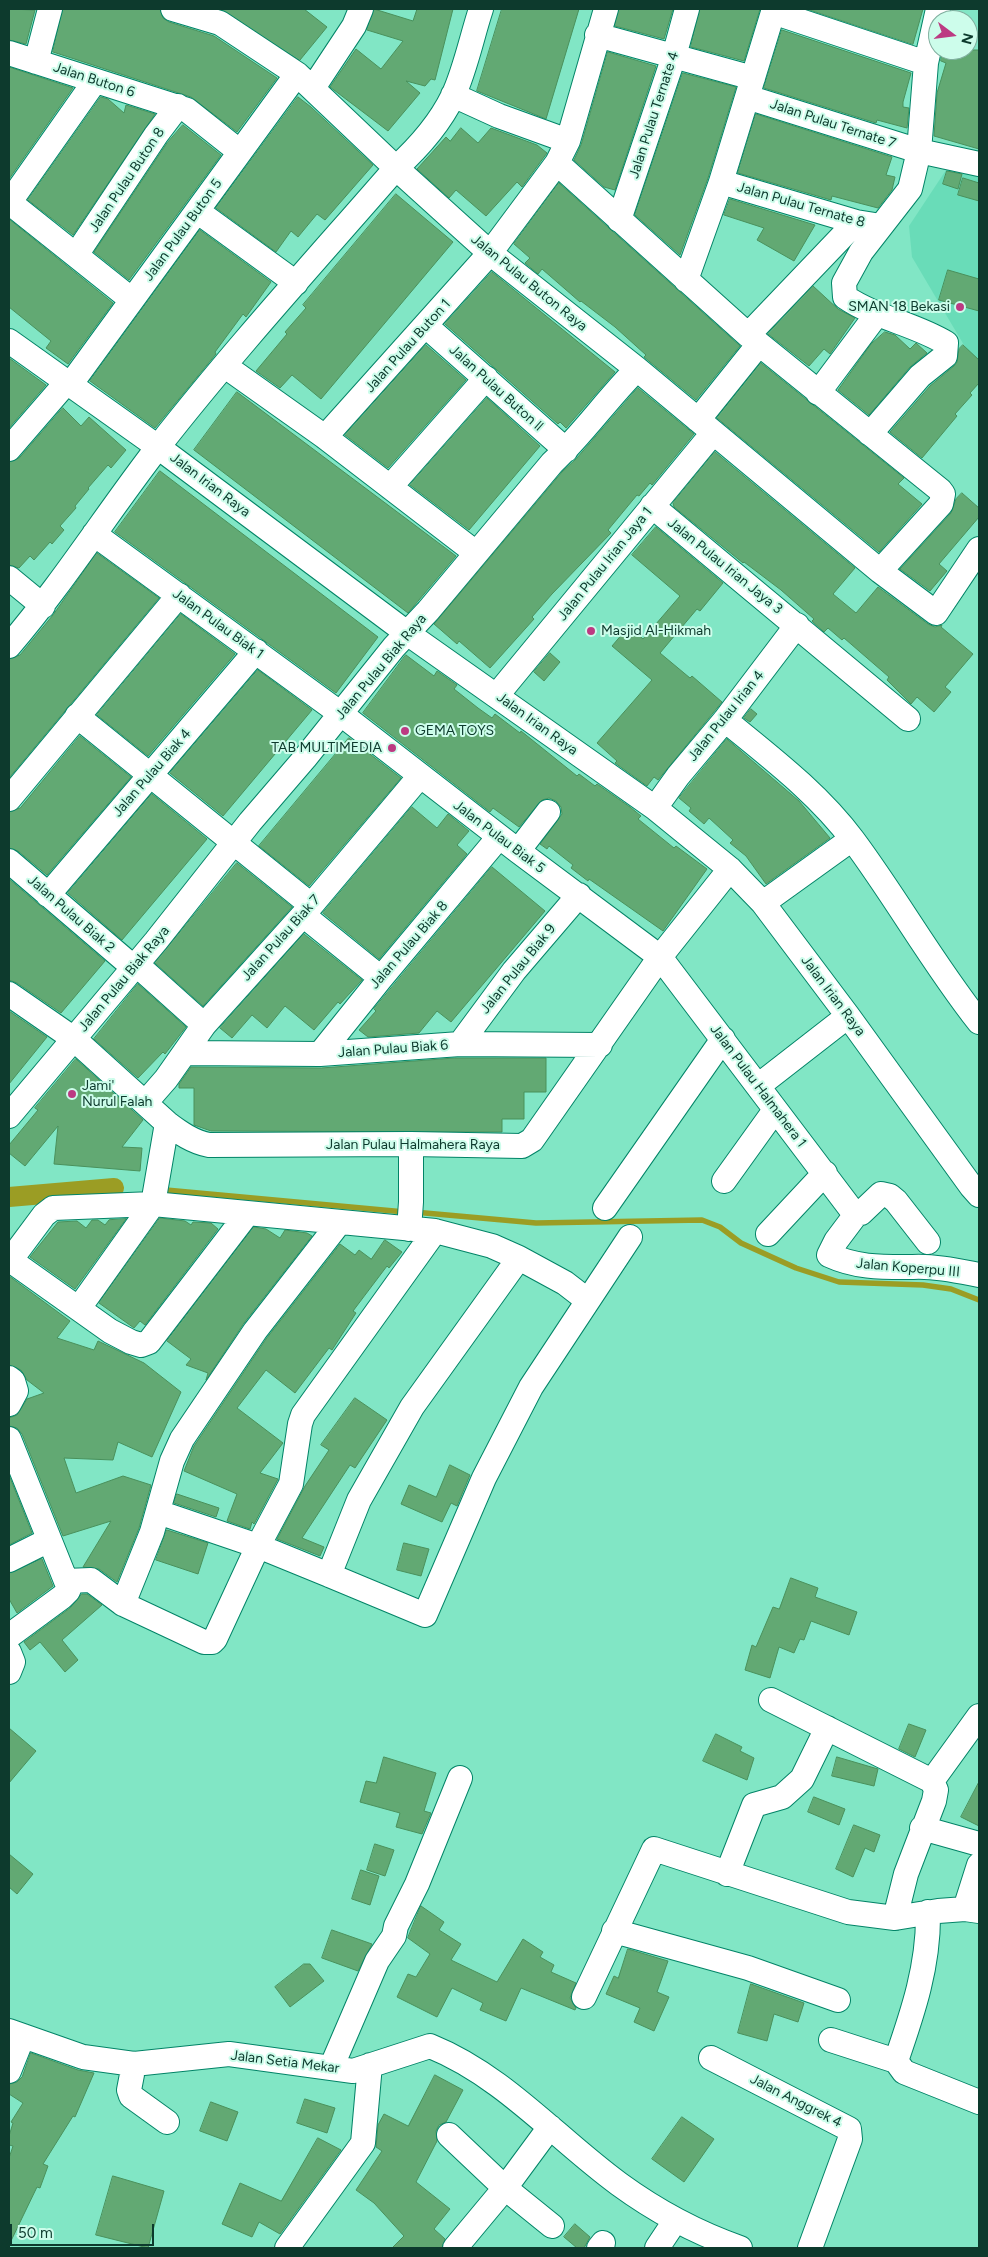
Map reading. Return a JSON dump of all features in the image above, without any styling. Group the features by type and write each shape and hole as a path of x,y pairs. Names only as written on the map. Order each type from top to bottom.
{"street":[{"path":"17,58 50,9"},
{"name":"Jalan Pulau Buton Raya","path":"173,9 220,23 305,81 396,168 490,253 637,369 880,570 936,613 977,558"},
{"name":"Jalan Pulau Buton 5","path":"9,449 68,384 240,152 354,26 361,9"},
{"path":"9,646 43,606 158,447 225,366 396,168 420,145 441,117 453,95 481,9"},
{"name":"Jalan Pulau Buton 1","path":"325,437 490,253 557,163 568,141 606,9"},
{"name":"Jalan Pulau Ternate 4","path":"619,220 674,56 687,9"},
{"path":"870,434 920,376 945,356 947,348 946,343 935,336 861,308 845,297 844,283 861,252 910,189 919,151 926,64 938,9"},
{"path":"686,280 721,182 773,10 926,64"},
{"name":"Jalan Pulau Ternate 7","path":"597,35 674,56 919,151 979,164"},
{"name":"Jalan Buton 6","path":"17,58 178,106 187,110 240,152"},
{"path":"95,81 9,202 132,300"},
{"path":"453,95 499,116 568,141"},
{"name":"Jalan Pulau Buton 8","path":"76,255 156,135 178,106"},
{"path":"557,163 754,339 818,393 940,490 943,494 941,504 880,570"},
{"name":"Jalan Pulau Ternate 8","path":"721,182 856,222 881,226"},
{"path":"197,211 296,284"},
{"name":"Jalan Pulau Irian Jaya 1","path":"497,695 652,506 705,427 754,339 856,222"},
{"path":"818,393 877,314"},
{"name":"Jalan Pulau Buton ll","path":"426,326 566,450"},
{"name":"Jalan Irian Raya","path":"9,341 158,447 407,633 655,808 730,869 763,903 979,1195"},
{"path":"225,366 325,437 476,553"},
{"name":"Jalan Pulau Biak Raya","path":"9,1116 407,633 428,611 552,463 566,450 610,396 637,369"},
{"path":"390,487 486,378"},
{"name":"Jalan Pulau Irian Jaya 3","path":"652,506 908,719"},
{"name":"Jalan Pulau Biak 1","path":"94,534 341,714"},
{"path":"9,578 43,606"},
{"path":"9,798 179,595"},
{"name":"Jalan Pulau Irian 4","path":"655,808 797,625"},
{"name":"Jalan Pulau Biak 4","path":"48,895 256,651"},
{"name":"Jalan Pulau Biak 5","path":"341,714 499,837 660,957"},
{"path":"77,716 234,842 381,978"},
{"path":"725,720 814,796 852,839 971,1004 979,1022"},
{"name":"Jalan Pulau Biak 7","path":"145,1103 186,1053 204,1025 307,910 420,776"},
{"path":"518,851 548,812"},
{"name":"Jalan Pulau Biak 8","path":"320,1054 499,837"},
{"path":"763,903 852,839"},
{"name":"Jalan Pulau Biak 2","path":"9,861 134,966"},
{"name":"Jalan Pulau Halmahera Raya","path":"9,994 74,1039 167,1123 190,1139 209,1145 525,1145 532,1140 660,957 730,869"},
{"name":"Jalan Pulau Biak 9","path":"460,1044 514,972 579,896"},
{"name":"Jalan Pulau Halmahera 1","path":"660,957 850,1208 857,1213"},
{"path":"134,966 204,1025"},
{"path":"758,1086 848,1016"},
{"path":"605,1208 723,1039"},
{"name":"Jalan Pulau Biak 6","path":"186,1053 320,1054 460,1044 600,1045"},
{"path":"724,1181 775,1110"},
{"path":"79,1308 155,1192 167,1123"},
{"path":"410,1216 411,1144"},
{"path":"768,1234 825,1173"},
{"path":"247,1214 149,1342 141,1345 130,1342 110,1331 9,1261 49,1210 155,1192 247,1214 339,1222 410,1216 435,1230 492,1246 519,1258 544,1270 587,1300"},
{"path":"857,1213 861,1212 881,1194 890,1196 928,1242"},
{"name":"Jalan Koperpu III","path":"857,1213 836,1241 829,1255 839,1260 872,1268 913,1267 979,1275"},
{"path":"123,1604 152,1532 172,1461 182,1439 255,1331 339,1222"},
{"path":"9,1439 65,1578 72,1582 86,1579 91,1580 123,1604 204,1642 212,1642 215,1640 258,1546 291,1484 303,1415 435,1230"},
{"path":"9,1231 33,1231"},
{"path":"158,1512 258,1546 425,1614 488,1470 531,1387 630,1237"},
{"path":"329,1575 359,1500 412,1407 519,1258"},
{"path":"9,1560 49,1540"},
{"path":"9,1636 62,1597 68,1591 72,1582"},
{"path":"9,1652 13,1662 9,1672"},
{"path":"771,1700 932,1782 936,1790 934,1800 906,1874 895,1918"},
{"path":"932,1782 979,1716"},
{"path":"728,1874 754,1805 782,1797 802,1778 827,1728"},
{"path":"331,2068 377,1961 394,1936 396,1926 417,1884 460,1778"},
{"path":"922,1828 979,1844"},
{"path":"584,1997 654,1849 848,1912 895,1918 928,1912 972,1910 979,1865"},
{"path":"896,2061 917,2002 929,1934 928,1912"},
{"path":"614,1931 748,1968 838,2000"},
{"path":"9,2071 16,2033"},
{"name":"Jalan Setia Mekar","path":"16,2033 83,2057 134,2064 228,2054 353,2070 430,2046 468,2063 514,2095 620,2184 677,2222 740,2248"},
{"path":"830,2040 896,2061 904,2072 979,2102"},
{"name":"Jalan Anggrek 4","path":"711,2058 849,2128 850,2139 810,2248"},
{"path":"134,2064 129,2090 131,2096 167,2122"},
{"path":"288,2248 363,2144 370,2065"},
{"path":"455,2248 505,2188 550,2127"},
{"path":"449,2135 505,2188 552,2226"},
{"path":"657,2248 671,2227 677,2222"}],"shaded area":[{"name":"SMAN 18 Bekasi","path":"952,161 979,169 979,361 971,357 912,257 909,226"}],"building":[{"path":"9,9 35,10 26,44 9,40"},
{"path":"63,9 160,9 163,18 169,22 214,36 277,78 237,132 191,97 53,52"},
{"path":"220,9 304,9 327,27 300,60"},
{"path":"374,9 413,21 417,9 453,9 435,80 431,79 425,86 406,81 420,93 388,131 330,87 356,49 381,69 403,41 367,30"},
{"path":"502,9 579,9 546,119 477,91"},
{"path":"619,9 673,9 664,39 615,26"},
{"path":"700,9 760,9 744,61 691,47"},
{"path":"807,9 923,9 913,44"},
{"path":"782,30 911,73 903,102 903,107 909,108 907,128 877,120 876,123 764,88"},
{"path":"979,50 979,149 934,136 937,93 946,63 941,61 978,60"},
{"path":"608,52 656,66 615,190 604,187 574,160 581,145"},
{"path":"9,67 73,88 9,179"},
{"path":"683,73 736,87 708,178 680,255 635,215"},
{"path":"101,97 108,99 124,113 126,105 155,114 73,235 28,200"},
{"path":"298,97 373,165 325,220 317,214 298,237 291,231 276,252 216,208"},
{"path":"756,114 892,157 886,175 895,177 892,190 878,208 832,196 831,200 738,173"},
{"path":"183,125 221,155 129,280 94,252 167,143"},
{"path":"461,128 478,143 491,128 537,145 547,153 522,187 517,182 486,216 456,190 449,198 417,169 446,137 450,141"},
{"path":"947,171 962,174 958,189 943,184"},
{"path":"963,178 979,183 979,201 958,195"},
{"path":"559,183 740,346 696,400 644,357 646,355 615,327 580,302 542,269 538,274 525,263 530,258 514,244"},
{"path":"396,194 453,242 321,399 292,375 280,388 256,371 287,334 285,332 306,308 303,305"},
{"path":"730,199 815,225 794,261 757,240 764,228 724,215"},
{"path":"9,219 113,303 68,364 46,348 51,341 9,307"},
{"path":"200,230 271,282 246,317 243,314 215,352 216,354 155,428 90,381"},
{"path":"948,270 979,279 979,311 939,300"},
{"path":"492,272 615,372 566,428 560,422 558,424 445,324"},
{"path":"813,286 838,309 855,318 830,354 824,349 809,366 768,334"},
{"path":"885,332 895,335 910,349 916,343 927,353 910,367 869,415 838,390 871,344"},
{"path":"426,345 466,380 388,468 345,435"},
{"path":"963,345 979,360 979,383 970,393 972,395 955,414 957,416 922,458 890,432 930,386 954,366 957,362 959,349"},
{"path":"9,358 46,385 9,428"},
{"path":"761,363 904,478 898,484 922,504 879,552 717,418"},
{"path":"638,388 694,434 652,485 650,483 639,496 637,495 608,530 611,533 552,594 532,617 534,619 490,668 459,641 457,644 434,624 562,472 576,459"},
{"path":"237,392 456,556 408,613 194,450"},
{"path":"487,398 540,446 469,530 410,485"},
{"path":"63,408 81,426 89,417 126,450 111,468 108,465 88,488 75,506 76,508 60,526 64,530 52,544 50,542 34,560 30,556 19,568 9,565 9,462 19,458"},
{"path":"715,452 855,568 833,594 856,613 878,587 928,624 935,627 942,625 941,627 973,654 945,687 951,692 934,712 917,697 911,704 887,680 889,677 844,638 842,640 828,628 824,632 812,621 814,619 781,590 743,563 674,507 673,503"},
{"path":"160,471 378,637 336,693 115,532"},
{"path":"962,493 979,508 979,517 939,564 947,571 930,591 900,569 951,513 956,499"},
{"path":"656,527 723,583 700,611 697,609 660,653 690,678 692,676 722,702 658,780 654,777 647,786 615,763 617,761 597,743 652,680 612,646 629,626 643,639 680,596 632,555"},
{"path":"97,553 159,598 9,778 9,659 20,655 53,615"},
{"path":"181,614 235,654 148,756 97,715"},
{"path":"550,653 560,662 544,681 534,672"},
{"path":"406,655 434,676 437,671 457,685 454,689 492,718 495,714 520,733 521,731 577,776 579,774 595,786 597,784 630,807 641,816 638,819 674,848 676,846 707,869 663,931 589,879 588,881 571,868 573,865 549,846 547,849 540,844 562,814 561,807 556,801 549,798 542,800 519,827 493,808 490,812 363,713"},
{"path":"258,670 312,710 223,816 170,773"},
{"path":"751,709 757,714 750,722 744,718"},
{"path":"80,736 131,777 47,875 18,851 9,848 9,812 20,808"},
{"path":"349,738 401,778 309,886 259,846"},
{"path":"727,739 799,801 830,838 766,884 746,856 730,843 733,840 709,818 704,824 689,811 691,808 679,798"},
{"path":"152,794 207,839 122,940 68,893"},
{"path":"412,807 437,828 448,814 469,831 457,845 467,854 379,959 323,913"},
{"path":"237,863 292,907 203,1006 155,963"},
{"path":"492,867 545,911 451,1022 437,1011 419,1033 368,1037 359,1030 376,1011 374,1009"},
{"path":"9,879 105,961 61,1013 17,983 9,980"},
{"path":"304,934 362,980 340,1004 338,1002 314,1030 285,1006 267,1028 252,1015 232,1038 220,1028"},
{"path":"138,984 186,1027 165,1054 163,1052 138,1078 94,1039"},
{"path":"9,1011 47,1037 9,1084"},
{"path":"455,1058 546,1058 546,1092 524,1092 524,1119 502,1119 502,1132 211,1131 194,1125 194,1088 179,1088 179,1084 191,1067 321,1068"},
{"path":"76,1059 143,1120 122,1147 142,1148 140,1171 54,1164 58,1126 25,1166 9,1153 9,1145 38,1110 35,1108"},
{"path":"160,1218 185,1221 191,1225 193,1222 211,1223 218,1229 145,1325 140,1321 134,1328 99,1303"},
{"path":"126,1219 75,1289 30,1257 58,1222 77,1221 86,1228 92,1220 98,1220 105,1225 109,1220"},
{"path":"254,1227 266,1229 280,1238 285,1230 307,1233 312,1236 244,1323 206,1380 208,1373 186,1365 191,1359 167,1341"},
{"path":"385,1240 402,1252 389,1268 387,1266 353,1311 356,1313 332,1350 329,1348 295,1393 266,1370 237,1408 283,1443 260,1473 278,1479 254,1524 252,1522 250,1529 227,1521 237,1494 184,1471 194,1446 266,1339 340,1244 355,1255 359,1250 371,1259"},
{"path":"9,1276 70,1321 57,1338 94,1350 98,1341 144,1363 181,1392 152,1457 118,1442 113,1460 64,1458 76,1493 123,1476 151,1485 139,1528 117,1582 99,1569 83,1567 111,1521 63,1536 22,1434 17,1428 9,1426 9,1418 17,1415 27,1399 44,1393 27,1380 21,1370 9,1365"},
{"path":"355,1398 387,1420 355,1468 350,1465 302,1538 324,1547 320,1556 277,1539 305,1486 329,1450 321,1445"},
{"path":"450,1465 470,1475 457,1506 451,1503 442,1522 401,1504 409,1485 436,1497"},
{"path":"9,1475 32,1533 9,1545"},
{"path":"177,1494 219,1508 216,1517 174,1503"},
{"path":"167,1530 208,1543 198,1574 156,1560"},
{"path":"404,1543 429,1549 421,1576 397,1570"},
{"path":"42,1559 53,1586 17,1613 9,1599 9,1574"},
{"path":"791,1578 818,1588 815,1597 857,1612 849,1635 811,1621 804,1640 800,1639 794,1653 779,1647 770,1678 745,1670 752,1645 756,1647 773,1607 779,1609"},
{"path":"82,1594 87,1594 102,1605 62,1640 78,1660 65,1672 40,1642 30,1650 24,1642 70,1608"},
{"path":"909,1724 926,1730 915,1757 899,1749"},
{"path":"9,1728 36,1751 9,1783"},
{"path":"716,1734 742,1747 740,1751 754,1758 747,1780 703,1761"},
{"path":"384,1757 436,1773 424,1811 431,1813 422,1834 396,1827 400,1813 360,1802 366,1781 376,1783"},
{"path":"837,1757 878,1769 874,1786 832,1776"},
{"path":"979,1782 979,1826 961,1817"},
{"path":"814,1797 845,1809 839,1825 808,1812"},
{"path":"854,1825 880,1835 874,1852 865,1848 853,1877 836,1869"},
{"path":"375,1844 394,1850 385,1876 367,1870"},
{"path":"9,1854 33,1874 17,1894 9,1887"},
{"path":"361,1870 379,1876 370,1905 352,1899"},
{"path":"421,1906 444,1922 439,1930 461,1944 451,1960 497,1982 523,1939 543,1952 540,1957 554,1965 551,1972 576,1983 570,1998 576,2008 575,2010 521,1988 506,2021 480,2010 483,2003 452,1988 437,2017 397,1997 408,1974 416,1977 430,1954 408,1938"},
{"path":"332,1930 372,1944 358,1971 322,1958"},
{"path":"628,1949 668,1961 657,1992 669,1997 654,2031 634,2022 640,2008 606,1994 614,1976 618,1978"},
{"path":"304,1964 310,1964 324,1981 290,2007 275,1987"},
{"path":"751,1984 804,2003 798,2022 774,2014 767,2041 738,2033"},
{"path":"31,2053 78,2070 94,2073 75,2117 73,2116 43,2164 48,2166 40,2188 37,2187 9,2245 9,2158 13,2146 9,2145 9,2136 13,2123 11,2122 23,2103 9,2094 9,2084 17,2082 22,2077"},
{"path":"435,2075 463,2090 446,2122 439,2125 436,2131 437,2141 416,2182 450,2209 434,2229 445,2239 442,2248 392,2248 404,2236 374,2203 356,2190 382,2151 376,2147 378,2125 384,2114 408,2126"},
{"path":"305,2099 335,2108 327,2133 297,2123"},
{"path":"211,2102 238,2112 227,2141 200,2131"},
{"path":"682,2117 714,2139 684,2182 652,2159"},
{"path":"318,2138 341,2150 280,2234 259,2222 252,2237 222,2224 240,2183 281,2201"},
{"path":"113,2176 164,2191 148,2248 96,2235"},
{"path":"575,2224 590,2237 584,2248 577,2248 564,2237"}],"waterway":[{"path":"9,1197 114,1188"},
{"path":"166,1190 405,1212"},
{"path":"414,1212 536,1223 702,1220 720,1227 741,1243 796,1268 839,1282 923,1285 951,1289 979,1300"}],"place":[{"name":"SMAN 18 Bekasi","path":"960,307"},
{"name":"Masjid Al-Hikmah","path":"591,631"},
{"name":"GEMA TOYS","path":"405,731"},
{"name":"TAB MULTIMEDIA","path":"392,748"},
{"name":"Jami' Nurul Falah","path":"72,1094"}]}
